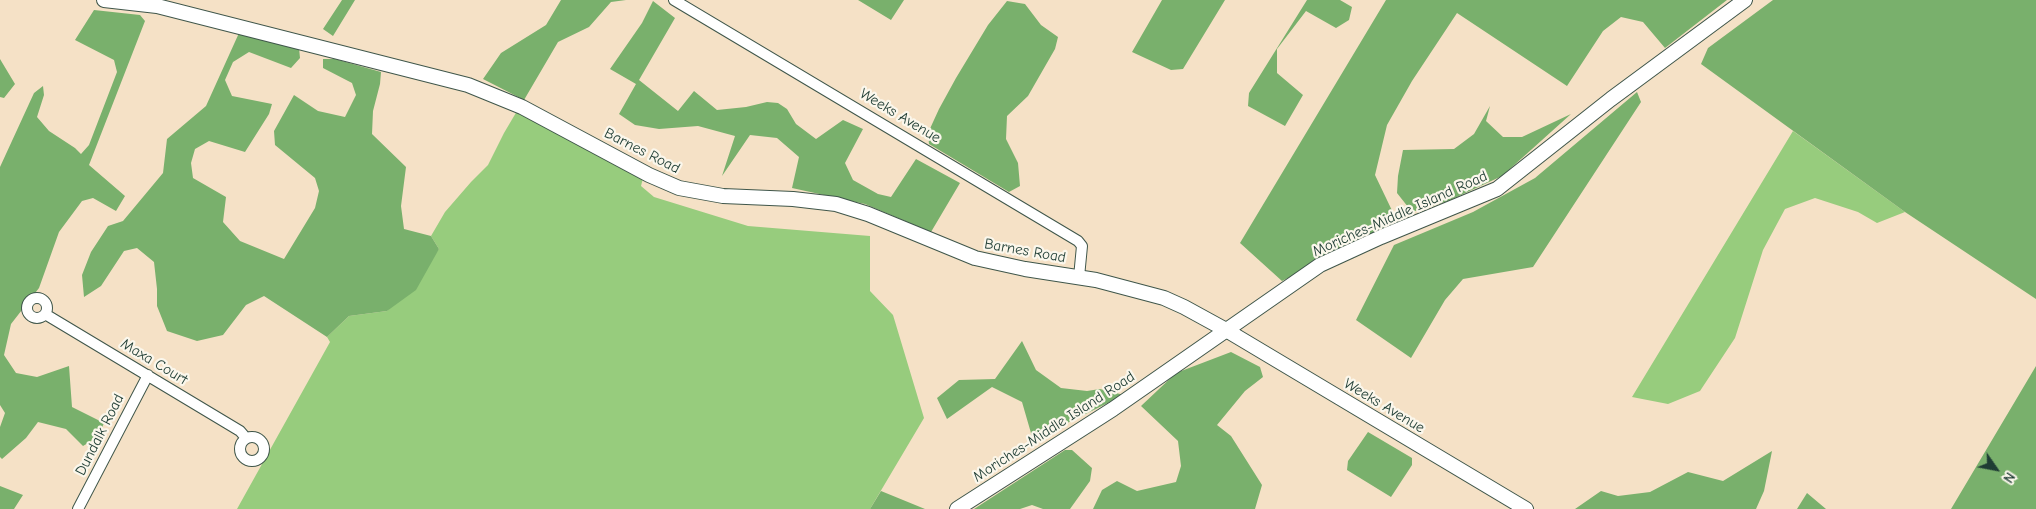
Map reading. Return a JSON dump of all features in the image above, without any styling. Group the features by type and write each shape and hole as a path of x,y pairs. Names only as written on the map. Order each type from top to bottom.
{"street":[{"name":"Barnes Road","path":"104,0 166,8 468,85 522,107 679,188 723,196 801,200 836,204 868,214 975,258 1117,285 1164,298 1226,330"},
{"name":"Weeks Avenue","path":"674,0 1078,241 1082,246 1079,277"},
{"name":"Moriches-Middle Island Road","path":"957,509 1113,409 1320,265 1381,237 1497,189 1611,99 1745,0"},
{"name":"Maxa Court","path":"45,314 240,431 246,438"},
{"name":"Weeks Avenue","path":"1226,330 1526,509"},
{"name":"Dundalk Road","path":"78,509 148,375"}],"green space":[{"path":"342,0 355,0 333,36 323,29"},
{"path":"561,0 626,0 611,2 589,27 558,42 524,100 483,79 501,53 546,25"},
{"path":"858,0 904,0 891,20"},
{"path":"1162,0 1225,0 1183,69 1171,70 1132,52"},
{"path":"1307,0 1340,0 1352,7 1349,20 1336,28 1306,11 1277,49 1277,73 1303,95 1285,126 1248,106 1249,93"},
{"path":"1386,0 1727,0 1665,48 1643,22 1621,17 1603,31 1567,86 1457,13 1412,81 1387,125 1375,175 1398,223 1282,281 1240,243"},
{"path":"1773,0 2036,0 2036,299 1905,212 1701,64 1708,48"},
{"path":"653,1 675,18 639,80 678,111 694,91 717,110 746,107 767,102 778,103 787,109 796,124 816,139 843,120 863,129 845,163 853,180 878,194 891,197 916,159 960,183 931,232 865,204 792,188 799,157 777,138 750,135 722,176 735,136 698,126 659,129 635,125 619,114 636,84 610,69 642,23"},
{"path":"1007,1 1025,4 1041,25 1058,37 1055,49 1028,96 1007,116 1006,139 1018,163 1020,186 1009,192 929,144 928,133 956,78 988,25"},
{"path":"94,10 140,15 145,21 89,165 125,196 116,211 93,198 82,201 59,232 39,288 11,324 4,355 16,373 37,377 69,366 72,407 104,423 98,437 83,446 66,429 38,422 26,438 2,459 0,457 0,427 5,413 0,405 0,167 34,93 43,86 44,95 37,117 49,131 81,154 89,145 117,72 114,60 75,40"},
{"path":"239,33 299,48 300,58 291,68 249,52 233,62 225,80 232,96 272,104 269,114 245,152 209,141 195,149 191,163 193,178 226,197 223,222 240,241 284,259 315,208 319,191 315,178 275,145 274,131 294,95 318,111 345,117 356,95 352,83 323,68 323,59 335,59 381,72 373,111 372,134 406,167 401,206 404,229 431,236 439,249 416,290 387,311 349,316 327,337 264,296 246,305 223,335 197,341 167,331 157,306 154,262 137,248 124,251 101,286 84,297 82,275 91,252 108,226 123,221 163,173 167,139 206,106"},
{"path":"0,59 15,84 4,98 0,97"},
{"path":"1637,92 1641,102 1533,267 1463,279 1445,300 1411,358 1356,320 1394,245 1473,212 1535,178"},
{"path":"1490,106 1486,121 1503,137 1522,137 1571,114 1502,176 1448,201 1412,212 1397,193 1403,150 1454,149 1474,134"},
{"path":"517,111 643,178 641,186 654,197 748,226 870,236 870,291 893,315 924,418 870,509 237,509 330,342 327,337 349,316 387,311 439,249 431,236 445,212 488,165"},
{"path":"1793,131 1905,212 1877,223 1858,212 1815,198 1785,209 1763,250 1735,338 1700,391 1668,404 1632,397"},
{"path":"1022,341 1036,370 1061,388 1087,391 1100,389 1124,395 1033,440 1022,402 992,387 947,419 937,398 959,380 995,379"},
{"path":"1231,352 1260,367 1263,377 1245,391 1217,425 1231,436 1262,485 1255,509 1093,509 1102,490 1117,481 1137,491 1176,482 1181,466 1178,441 1141,406 1176,373"},
{"path":"2036,366 2036,509 1951,509"},
{"path":"1368,432 1412,458 1412,465 1391,497 1347,470 1348,461"},
{"path":"1065,450 1072,450 1092,468 1090,481 1070,509 1043,509 1032,505 1020,509 974,509"},
{"path":"1772,451 1764,491 1756,509 1575,509 1601,491 1618,496 1650,492 1688,472 1723,481"},
{"path":"0,486 23,495 14,509 0,509"},
{"path":"881,491 925,509 870,509"},
{"path":"1807,493 1826,509 1797,509"}]}
